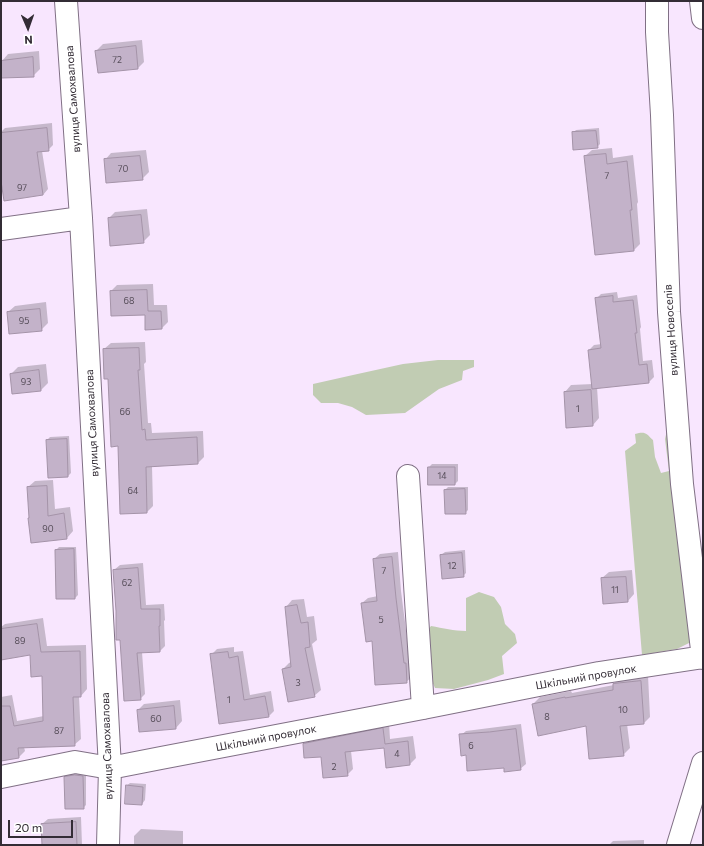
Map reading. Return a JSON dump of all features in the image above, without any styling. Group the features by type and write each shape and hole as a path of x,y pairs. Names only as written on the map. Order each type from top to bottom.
{"street":[{"name":"вулиця Самохвалова","path":"66,1 81,218 110,768 108,845"},
{"name":"вулиця Новоселів","path":"657,1 669,312 682,484 703,658"},
{"path":"701,1 703,18"},
{"path":"1,229 81,218"},
{"path":"408,476 423,708"},
{"name":"Шкільний провулок","path":"110,768 599,674 703,658"},
{"path":"1,777 75,762 110,768"},
{"path":"678,845 703,763"}],"green space":[{"path":"438,360 474,360 474,367 463,371 462,380 439,389 405,413 366,415 352,407 338,403 321,403 313,395 313,384 403,364"},
{"path":"672,413 695,626 689,643 677,649 642,655 625,451 636,443 635,434 645,433 653,440 655,457 661,473 669,471 665,439 668,426 666,421"},
{"path":"479,592 494,597 501,607 505,624 515,634 517,643 502,656 504,674 454,689 435,688 430,677 425,634 431,626 466,631 466,598"}],"building":[{"path":"136,46 138,69 98,73 95,51"},
{"path":"33,57 34,77 1,78 1,61"},
{"path":"47,128 49,151 37,152 43,195 4,201 1,181 1,133"},
{"path":"596,131 598,148 573,150 572,132"},
{"path":"606,154 607,164 627,161 634,251 595,255 584,156"},
{"path":"140,156 143,180 106,183 104,159"},
{"path":"141,215 144,243 110,246 108,218"},
{"path":"147,290 148,311 161,311 162,329 145,330 145,315 111,316 110,291"},
{"path":"613,296 613,302 633,300 639,365 647,364 649,383 592,389 588,350 601,348 595,298"},
{"path":"40,309 42,331 9,334 7,312"},
{"path":"139,348 140,370 138,370 142,430 145,429 146,440 197,437 198,464 146,467 147,513 120,514 118,446 111,447 108,379 104,379 103,349"},
{"path":"39,370 41,391 12,394 10,374"},
{"path":"591,390 593,426 566,428 564,392"},
{"path":"67,439 68,477 48,478 46,440"},
{"path":"428,467 455,467 455,485 428,485"},
{"path":"47,486 48,516 64,513 67,539 31,543 28,518 27,487"},
{"path":"465,489 466,514 445,514 444,490"},
{"path":"74,549 75,599 56,599 55,550"},
{"path":"462,553 464,577 442,579 440,555"},
{"path":"392,557 404,663 406,663 407,683 375,685 372,641 366,642 361,603 377,601 373,559"},
{"path":"138,568 141,609 160,609 160,652 137,653 141,700 124,701 120,640 116,640 116,611 113,570"},
{"path":"626,577 628,602 603,604 601,578"},
{"path":"297,605 301,623 308,622 310,647 305,648 315,697 288,702 282,669 291,667 285,607"},
{"path":"37,624 41,652 80,651 81,697 73,697 75,746 18,748 19,758 1,761 1,706 10,706 14,726 43,721 42,676 31,677 30,655 1,660 1,629"},
{"path":"228,652 229,658 238,656 244,700 265,696 269,717 219,724 210,654"},
{"path":"641,681 644,724 620,726 624,756 589,759 586,726 538,736 532,704 565,697 613,690 613,684"},
{"path":"174,706 176,729 139,732 137,710"},
{"path":"383,728 385,744 408,741 410,765 386,768 384,748 345,752 348,776 323,778 321,757 304,758 303,744"},
{"path":"516,729 521,770 504,772 504,768 467,771 466,755 461,756 459,734"},
{"path":"75,775 83,776 84,809 65,809 64,777"},
{"path":"126,785 143,787 142,805 125,804"},
{"path":"76,822 77,845 42,845 41,824"}]}
